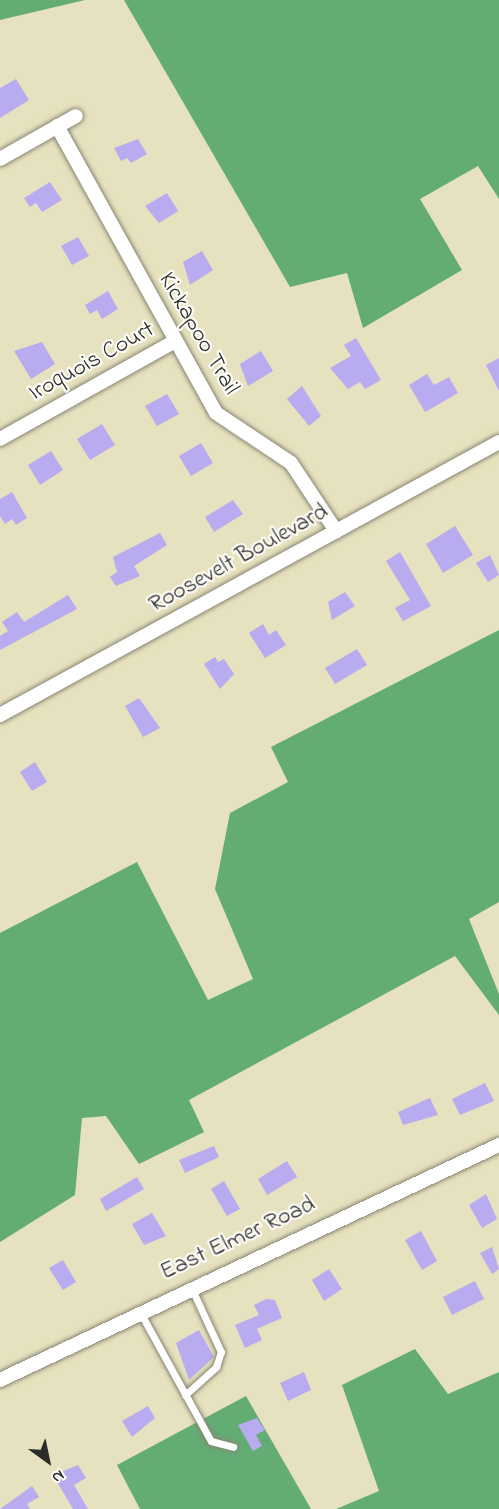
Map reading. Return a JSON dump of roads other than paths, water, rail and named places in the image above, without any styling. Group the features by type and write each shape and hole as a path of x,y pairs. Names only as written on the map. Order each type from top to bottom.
{"street":[{"path":"0,159 76,116"},
{"name":"Kickapoo Trail","path":"57,126 216,413 291,463 336,531"},
{"name":"Iroquois Court","path":"0,439 175,341"},
{"name":"Roosevelt Boulevard","path":"0,715 499,442"},
{"name":"East Elmer Road","path":"0,1380 139,1311 499,1145"}],"lane":[{"path":"185,1395 216,1367 221,1352 190,1287"},
{"path":"139,1311 211,1442 233,1447"}]}
